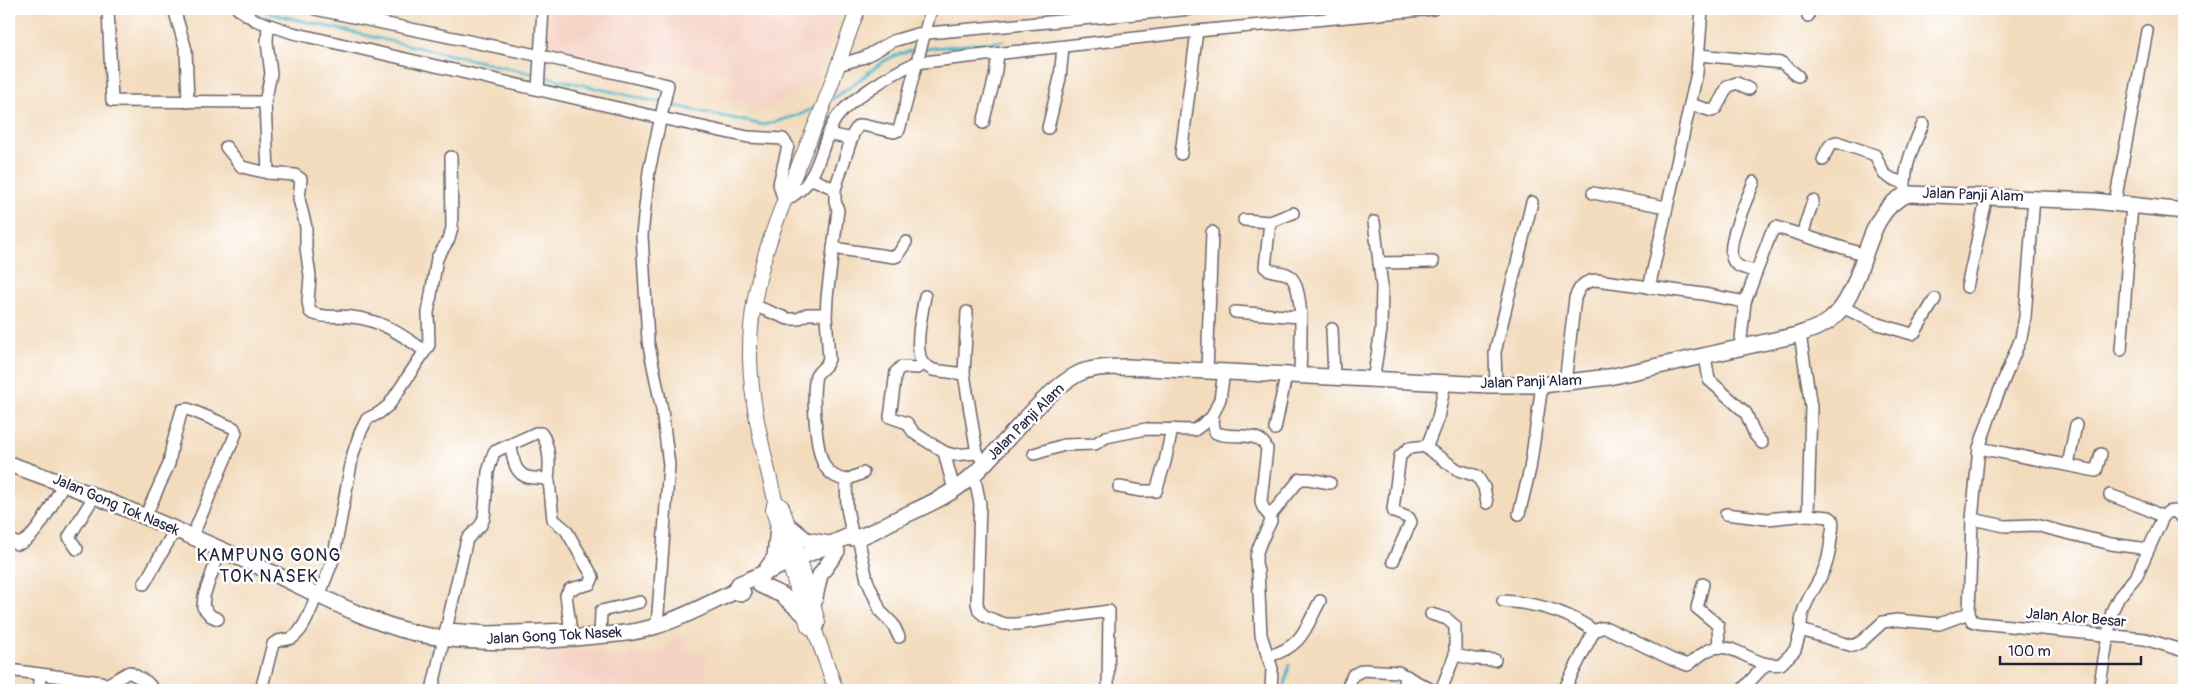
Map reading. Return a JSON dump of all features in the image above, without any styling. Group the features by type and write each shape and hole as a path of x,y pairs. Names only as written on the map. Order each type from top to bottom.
{"main road":[{"name":"Jalan Panji Alam","path":"762,579 834,548 848,546 856,538 954,490 974,474 981,458 1064,383 1083,372 1115,367 1373,381 1496,385 1542,385 1609,377 1800,334 1828,322 1842,307 1850,294 1880,218 1886,208 1905,189 1917,194 2034,197 2115,202 2184,211"},
{"name":"Jalan Gong Tok Nasek","path":"9,464 95,495 287,579 318,596 380,622 416,633 446,633 505,641 571,634 600,636 640,631 657,626 734,592 739,584 762,579"},
{"path":"783,527 806,540 834,548 820,575 809,610 782,595 762,579 774,557 783,527"}],"street":[{"path":"108,9 112,101 265,102"},
{"path":"174,9 186,50 188,102"},
{"path":"238,9 254,20 293,33 660,118 748,136 786,140 788,146 779,184 784,202"},
{"path":"315,9 541,56 668,85 649,171 642,234 648,341 662,410 669,465 657,626"},
{"path":"538,89 542,9"},
{"path":"836,690 815,631 808,626 809,610 783,527 773,510 775,500 752,390 750,359 753,305 760,270 784,202 829,91 858,9"},
{"path":"863,473 846,480 830,472 823,463 815,416 816,374 826,366 829,359 826,314 838,210 835,201 836,189 856,129 862,125 894,132 899,130 931,9"},
{"path":"838,65 864,57 893,41 924,35 1191,9"},
{"path":"784,202 801,190 810,178 835,120 850,103 916,61 998,54 1197,31 1433,9"},
{"path":"1649,288 1690,104 1699,55 1702,9"},
{"path":"268,26 270,79 265,102 268,174"},
{"path":"1180,154 1197,31"},
{"path":"2115,202 2147,32"},
{"path":"1048,128 1060,78 1063,47"},
{"path":"983,123 995,77 998,54"},
{"path":"1699,55 1782,63 1798,76"},
{"path":"1690,104 1712,111 1716,108 1728,86 1737,83 1749,89"},
{"path":"1905,189 1906,169 1913,146 1924,124"},
{"path":"828,134 852,139"},
{"path":"1823,160 1828,148 1837,142 1875,155 1884,174 1905,189"},
{"path":"226,147 242,167 268,174 295,174 301,179 299,199 306,228 306,248 310,276 308,302 310,312 316,315 350,316 380,323 425,351"},
{"path":"261,690 273,644 276,640 293,637 299,632 318,596 333,560 353,454 360,433 367,419 379,414 389,405 429,342 428,313 437,258 450,239 452,228 451,157"},
{"path":"810,178 836,189"},
{"path":"1754,182 1736,227 1732,259 1736,264 1756,271"},
{"path":"1593,193 1666,206"},
{"path":"1967,287 1987,196"},
{"path":"1801,630 1853,646 1861,642 1883,622 1897,620 1939,624 1969,613 1972,519 1979,448 1994,404 2021,338 2026,317 2034,197"},
{"path":"1802,235 1813,201"},
{"path":"1496,385 1495,352 1532,202"},
{"path":"2121,350 2132,204"},
{"path":"1244,220 1270,222 1293,214"},
{"path":"1270,222 1265,266 1270,271 1289,276 1293,280 1298,292 1300,316 1293,376 1275,429"},
{"path":"1373,381 1381,330 1382,286 1374,222"},
{"path":"1740,348 1745,302 1774,228 1779,227 1866,255"},
{"path":"1207,372 1212,232"},
{"path":"833,248 894,258 906,242"},
{"path":"1379,262 1433,262"},
{"path":"1565,383 1575,298 1583,283 1596,280 1703,294 1745,302"},
{"path":"925,296 919,354 923,364 934,370 964,374"},
{"path":"1842,307 1878,324 1912,334 1935,299"},
{"path":"753,305 788,319 798,319 807,314 826,314"},
{"path":"923,364 917,368 902,367 896,372 890,416 907,424 914,433 944,452 953,455 981,458 964,374 967,312"},
{"path":"1235,312 1300,316"},
{"path":"1332,329 1334,378"},
{"path":"1800,334 1811,407 1808,515"},
{"path":"1705,356 1709,380 1746,413 1756,435 1762,443"},
{"path":"1034,454 1064,445 1095,444 1106,437 1146,429 1195,430 1212,417 1220,399 1224,372"},
{"path":"1425,447 1438,418 1445,383"},
{"path":"1519,514 1530,469 1542,385"},
{"path":"145,517 169,464 182,410 188,409 234,428 236,433 192,538"},
{"path":"1212,417 1213,429 1217,434 1250,437 1260,440 1266,445 1261,500 1264,511 1270,516 1271,521 1258,548 1255,562 1258,571 1261,634 1272,669 1271,690"},
{"path":"2068,465 2076,425"},
{"path":"1119,487 1141,491 1156,491 1172,429"},
{"path":"432,690 467,538 481,525 484,518 492,457 496,449 511,446 536,432 541,432 544,436 548,453 548,480 553,519 566,530 592,576 590,584 570,589 566,595 571,634"},
{"path":"511,446 514,465 521,474 530,478 548,480"},
{"path":"1393,561 1411,522 1409,518 1394,512 1400,456 1409,448 1425,447 1458,470 1477,476 1484,487 1486,503"},
{"path":"1979,448 2096,471 2101,454"},
{"path":"944,452 954,490"},
{"path":"974,474 980,504 977,603 979,611 994,621 1017,624 1109,611 1108,690"},
{"path":"1270,516 1300,480 1309,479 1330,483"},
{"path":"846,480 847,508 868,580 881,612 893,624 899,637"},
{"path":"9,539 17,544 29,539 37,530 64,483"},
{"path":"77,549 69,537 95,495"},
{"path":"2110,496 2147,509 2163,517"},
{"path":"2099,690 2112,611 2118,597 2136,575 2163,517 2168,512 2174,511 2184,519"},
{"path":"1564,690 1594,632 1601,628 1607,628 1673,660 1688,665 1709,650 1719,647 1734,650 1754,661 1766,664 1784,662 1795,650 1801,630 1800,622 1804,608 1823,572 1828,558 1833,526 1832,519 1808,515 1767,519 1726,514"},
{"path":"1972,519 2005,526 2035,525 2111,544 2148,548"},
{"path":"144,584 175,530"},
{"path":"218,619 210,616 203,607 204,596 220,550"},
{"path":"1703,584 1697,608 1718,625 1719,647"},
{"path":"1269,656 1285,652 1295,644 1320,601"},
{"path":"1503,601 1518,602 1554,610 1594,632"},
{"path":"600,636 601,610 640,602"},
{"name":"Jalan Alor Besar","path":"1969,613 1972,621 1979,623 2145,639 2184,651"},
{"path":"1431,614 1443,617 1454,624 1456,637 1455,655 1441,690"},
{"path":"1455,655 1474,659 1495,660"},
{"path":"1742,690 1766,664"},
{"path":"9,670 101,682 107,688 129,672 147,682 154,690"},
{"path":"1346,690 1353,675 1363,670 1394,671 1432,690"},
{"path":"38,674 41,690"},
{"path":"1401,690 1407,676"}],"shaded area":[{"path":"549,9 839,9 813,82 767,110 727,98 732,75 655,58 649,79 548,54"},
{"path":"685,637 685,651 707,655 706,690 532,690 542,654 599,648 609,658 665,651 673,639"}],"waterway":[{"path":"262,9 268,13 661,103"},
{"path":"924,49 1003,41"},
{"path":"830,100 852,86 881,63 892,57 918,50"},
{"path":"667,104 764,125 802,114 817,106"},
{"path":"1284,690 1289,665"}],"district":[{"name":"KAMPUNG GONG TOK NASEK","path":"269,565"}]}
